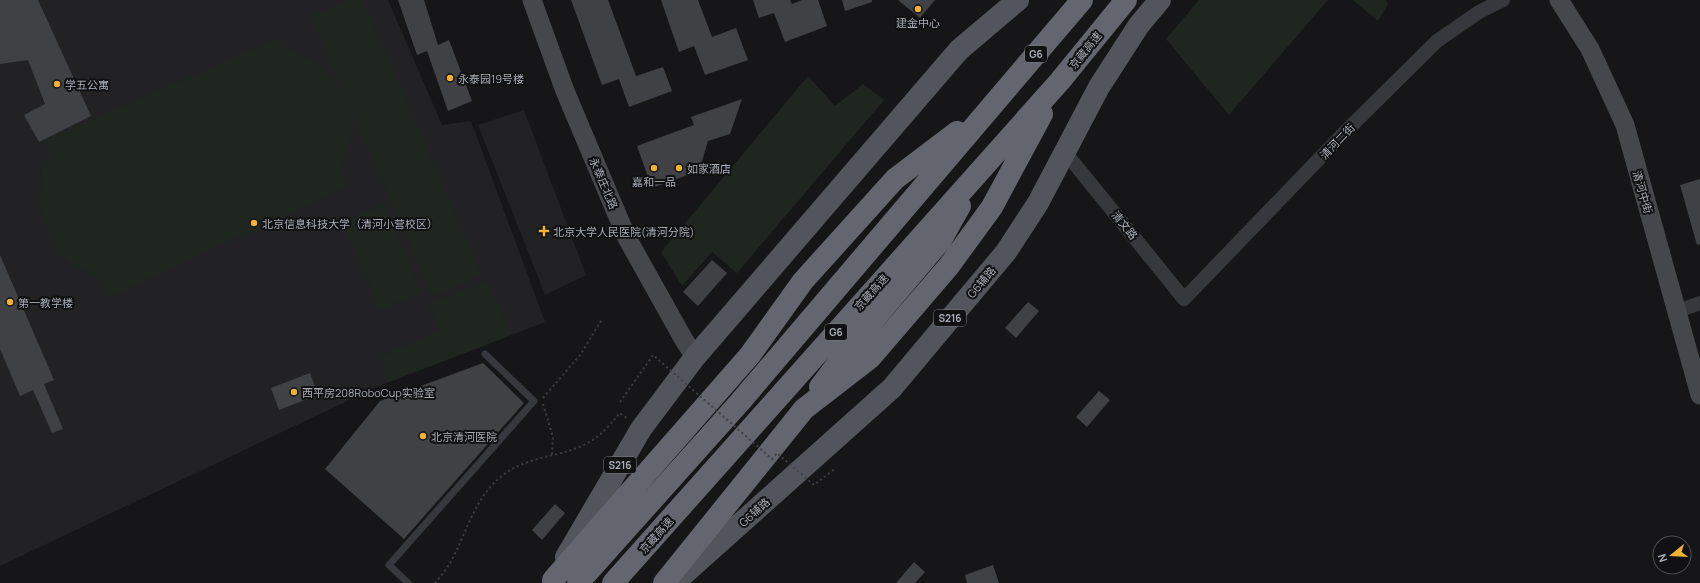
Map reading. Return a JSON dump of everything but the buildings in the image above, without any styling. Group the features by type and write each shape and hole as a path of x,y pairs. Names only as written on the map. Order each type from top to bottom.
{"highway":[{"name":"G6","path":"578,583 740,402 1082,0"},
{"name":"京藏高速","path":"613,583 1060,81 1126,0"},
{"path":"804,409 870,358 949,266 992,207 1060,81"},
{"path":"551,581 750,354 803,281 890,185 990,107"},
{"path":"664,583 804,409 844,355 940,240 979,171"}],"main road":[{"name":"S216","path":"551,581 641,429 696,356 959,50 1018,0"},
{"name":"G6辅路","path":"674,583 892,388 1006,252 1038,203 1099,87 1139,24 1160,0"}],"street":[{"name":"永泰庄北路","path":"532,0 565,91 627,238 684,340 696,356"},
{"name":"清河二街","path":"1184,299 1343,134 1437,41 1479,12 1503,0"},
{"name":"清河中街","path":"1559,0 1590,49 1624,125 1700,395"},
{"name":"清文路","path":"1065,152 1184,299"},
{"path":"1676,311 1700,303"}],"lane":[{"path":"408,583 389,565 534,401 485,354"}],"path":[{"path":"552,455 553,437 545,406 541,400 581,354 602,319"},
{"path":"620,402 653,355 772,459 777,453 814,485 836,468"},
{"path":"435,583 449,564 478,503 489,489 503,476 518,466 533,459 552,455 591,441 608,427 620,413 641,429"}],"shaded area":[{"name":"北京信息科技大学（清河小营校区）","path":"0,0 388,0 442,125 471,121 545,322 379,386 0,566"},
{"path":"349,0 363,0 482,275 432,296 349,105 353,120 353,127 349,147 340,172 347,186 110,297 97,277 70,263 59,252 42,217 40,201 42,169 51,156 45,140 279,38 287,51 306,58 320,67 344,93 311,16"},
{"path":"1199,0 1328,0 1229,115 1166,39"},
{"path":"1353,0 1386,0 1388,4 1378,21"},
{"path":"808,76 835,106 863,84 884,100 737,273 712,252 682,286 661,252"},
{"name":"北京大学人民医院(清河分院)","path":"524,110 586,275 545,295 478,125"},
{"path":"385,204 422,292 380,310 343,222"},
{"path":"488,281 512,335 389,382 380,356 439,331 429,304"}],"place":[{"name":"建金中心","path":"918,9"},
{"name":"永泰园19号楼","path":"450,78"},
{"name":"学五公寓","path":"57,84"},
{"name":"嘉和一品","path":"654,168"},
{"name":"如家酒店","path":"679,168"},
{"name":"北京信息科技大学（清河小营校区）","path":"254,223"},
{"name":"北京大学人民医院(清河分院)","path":"544,231"},
{"name":"第一教学楼","path":"10,302"},
{"name":"西平房208RoboCup实验室","path":"294,392"},
{"name":"北京清河医院","path":"423,436"}]}
